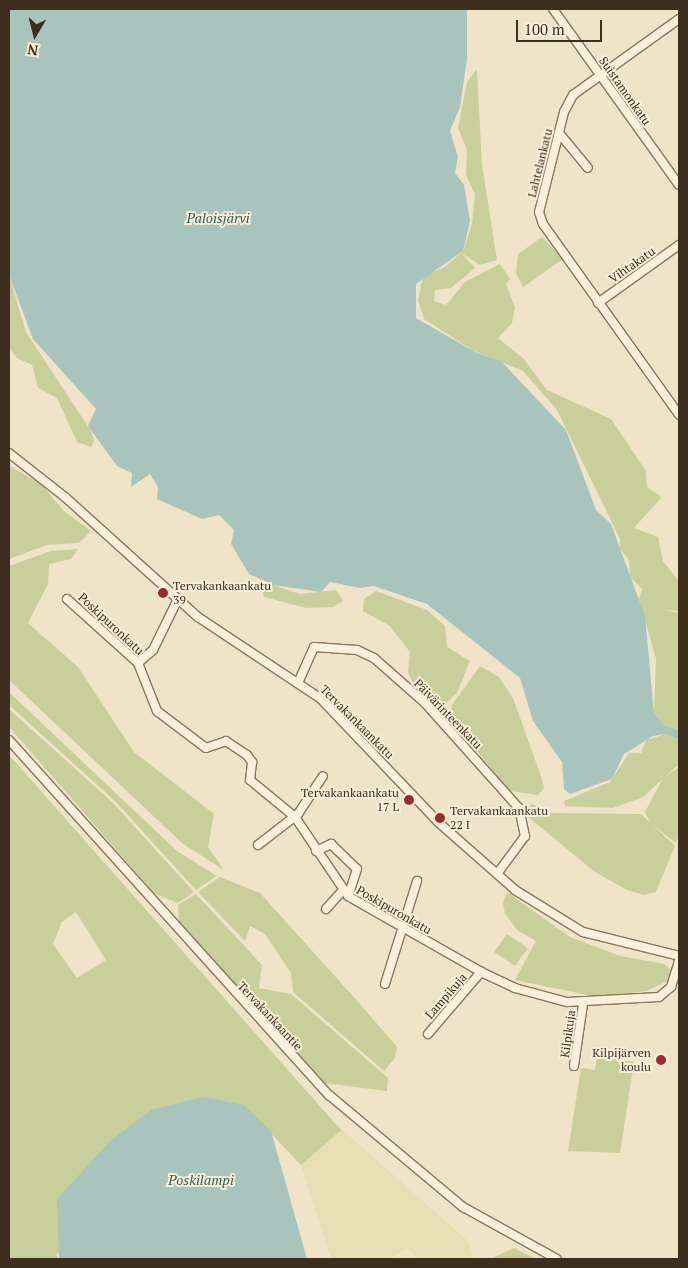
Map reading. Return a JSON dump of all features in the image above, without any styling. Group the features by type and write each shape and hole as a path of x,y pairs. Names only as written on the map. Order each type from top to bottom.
{"street":[{"name":"Suistamonkatu","path":"553,9 679,185"},
{"name":"Lahtelankatu","path":"679,19 600,75 568,101 558,134 540,216 598,303 679,415"},
{"path":"558,134 588,168"},
{"name":"Vihtakatu","path":"598,303 679,245"},
{"name":"Tervakankaankatu","path":"9,453 65,497 178,599 219,632 298,682 331,708 438,822 497,874 583,932 679,956"},
{"name":"Poskipuronkatu","path":"67,598 138,663 157,711 206,748 220,741 233,743 251,760 250,780 295,817 345,894 481,972 527,992 583,1004 666,994 679,960"},
{"path":"138,663 153,650 178,599"},
{"name":"Päivärinteenkatu","path":"298,682 314,647 357,650 374,658 425,703 521,814 524,840 497,874"},
{"name":"Tervakankaantie","path":"9,740 329,1095 463,1207 557,1259"},
{"path":"258,845 295,817 323,776"},
{"path":"316,851 331,844 356,869 345,894 326,909"},
{"path":"385,984 401,927 417,881"},
{"name":"Lampikuja","path":"428,1034 481,972"},
{"name":"Kilpikuja","path":"574,1066 583,1004"}],"shaded area":[{"path":"338,1126 468,1241 474,1259 417,1259 408,1248 390,1259 331,1259 301,1165"}],"green space":[{"path":"477,69 482,165 497,260 480,265 461,253 475,268 451,288 435,290 434,301 446,305 465,282 500,264 510,279 506,284 515,307 512,323 498,338 524,359 547,390 611,419 646,471 647,487 662,497 634,528 658,537 663,561 678,580 679,611 661,609 679,613 679,730 665,726 654,713 656,659 639,599 642,589 630,577 629,560 620,549 620,539 557,410 523,371 472,350 424,319 418,300 423,277 446,266 463,251 472,224 475,194 466,175 467,150 458,128 467,82"},
{"path":"542,237 563,259 523,287 516,273 518,254"},
{"path":"9,275 26,332 91,431 94,441 91,447 77,442 57,398 38,388 32,365 17,358 9,347"},
{"path":"9,466 40,483 65,512 91,531 79,543 47,545 9,559"},
{"path":"78,549 71,559 49,564 48,584 28,623 78,667 134,752 214,814 208,847 224,870 183,844 9,680 9,566 51,551"},
{"path":"260,581 300,594 336,590 343,601 333,607 306,608 264,597"},
{"path":"376,591 427,610 445,626 447,647 470,661 457,693 444,705 415,688 408,672 410,652 390,626 363,611 364,599"},
{"path":"480,666 499,677 513,698 542,779 544,788 538,795 510,791 450,719 452,705"},
{"path":"9,692 177,851 217,876 196,890 115,801 9,705"},
{"path":"9,709 113,803 194,892 178,903 155,894 9,727"},
{"path":"666,734 679,740 679,764 643,797 613,808 565,806 564,801 610,782 629,753 641,753 646,740"},
{"path":"9,755 341,1130 301,1165 244,1105 56,1255 59,1259 9,1259","holes":["76,912 106,960 77,978 53,944 62,922"]},
{"path":"679,767 679,835 676,843 650,823 645,812 663,778"},
{"path":"532,804 550,813 641,814 675,846 656,892 644,895 627,890 595,872 528,817 526,809"},
{"path":"220,877 260,893 397,1047 395,1058 384,1071 293,992 291,973 265,934 250,926 245,941 198,892"},
{"path":"507,892 570,937 620,956 665,964 670,970 668,981 646,991 597,997 515,980 536,941 517,930 505,914 503,903"},
{"path":"196,894 262,965 259,988 291,994 388,1078 387,1091 323,1083 274,1030 253,998 231,981 179,922 178,905"},
{"path":"507,934 528,948 515,966 494,952"},
{"path":"597,1056 634,1062 620,1153 568,1151 581,1068 595,1070"},
{"path":"514,1248 536,1259 490,1259"}],"water":[{"name":"Paloisjärvi","path":"9,9 467,9 467,59 460,107 450,131 458,157 455,173 464,185 470,221 463,251 416,284 416,318 477,353 501,361 566,430 596,510 611,524 645,616 654,713 665,726 679,730 679,740 666,734 653,736 624,754 612,779 570,794 564,789 562,762 533,721 520,678 427,604 374,586 360,588 330,582 321,592 273,585 249,574 231,544 234,530 219,515 202,519 157,499 158,487 150,474 131,487 132,473 117,466 88,426 96,409 33,339 9,275"},
{"name":"Poskilampi","path":"203,1097 244,1105 271,1131 307,1259 59,1259 57,1199 110,1141 151,1110"}],"place":[{"name":"Tervakankaankatu 39","path":"163,593"},
{"name":"Tervakankaankatu 17 L","path":"409,800"},
{"name":"Tervakankaankatu 22 I","path":"440,818"},
{"name":"Kilpijärven koulu","path":"661,1060"}]}
